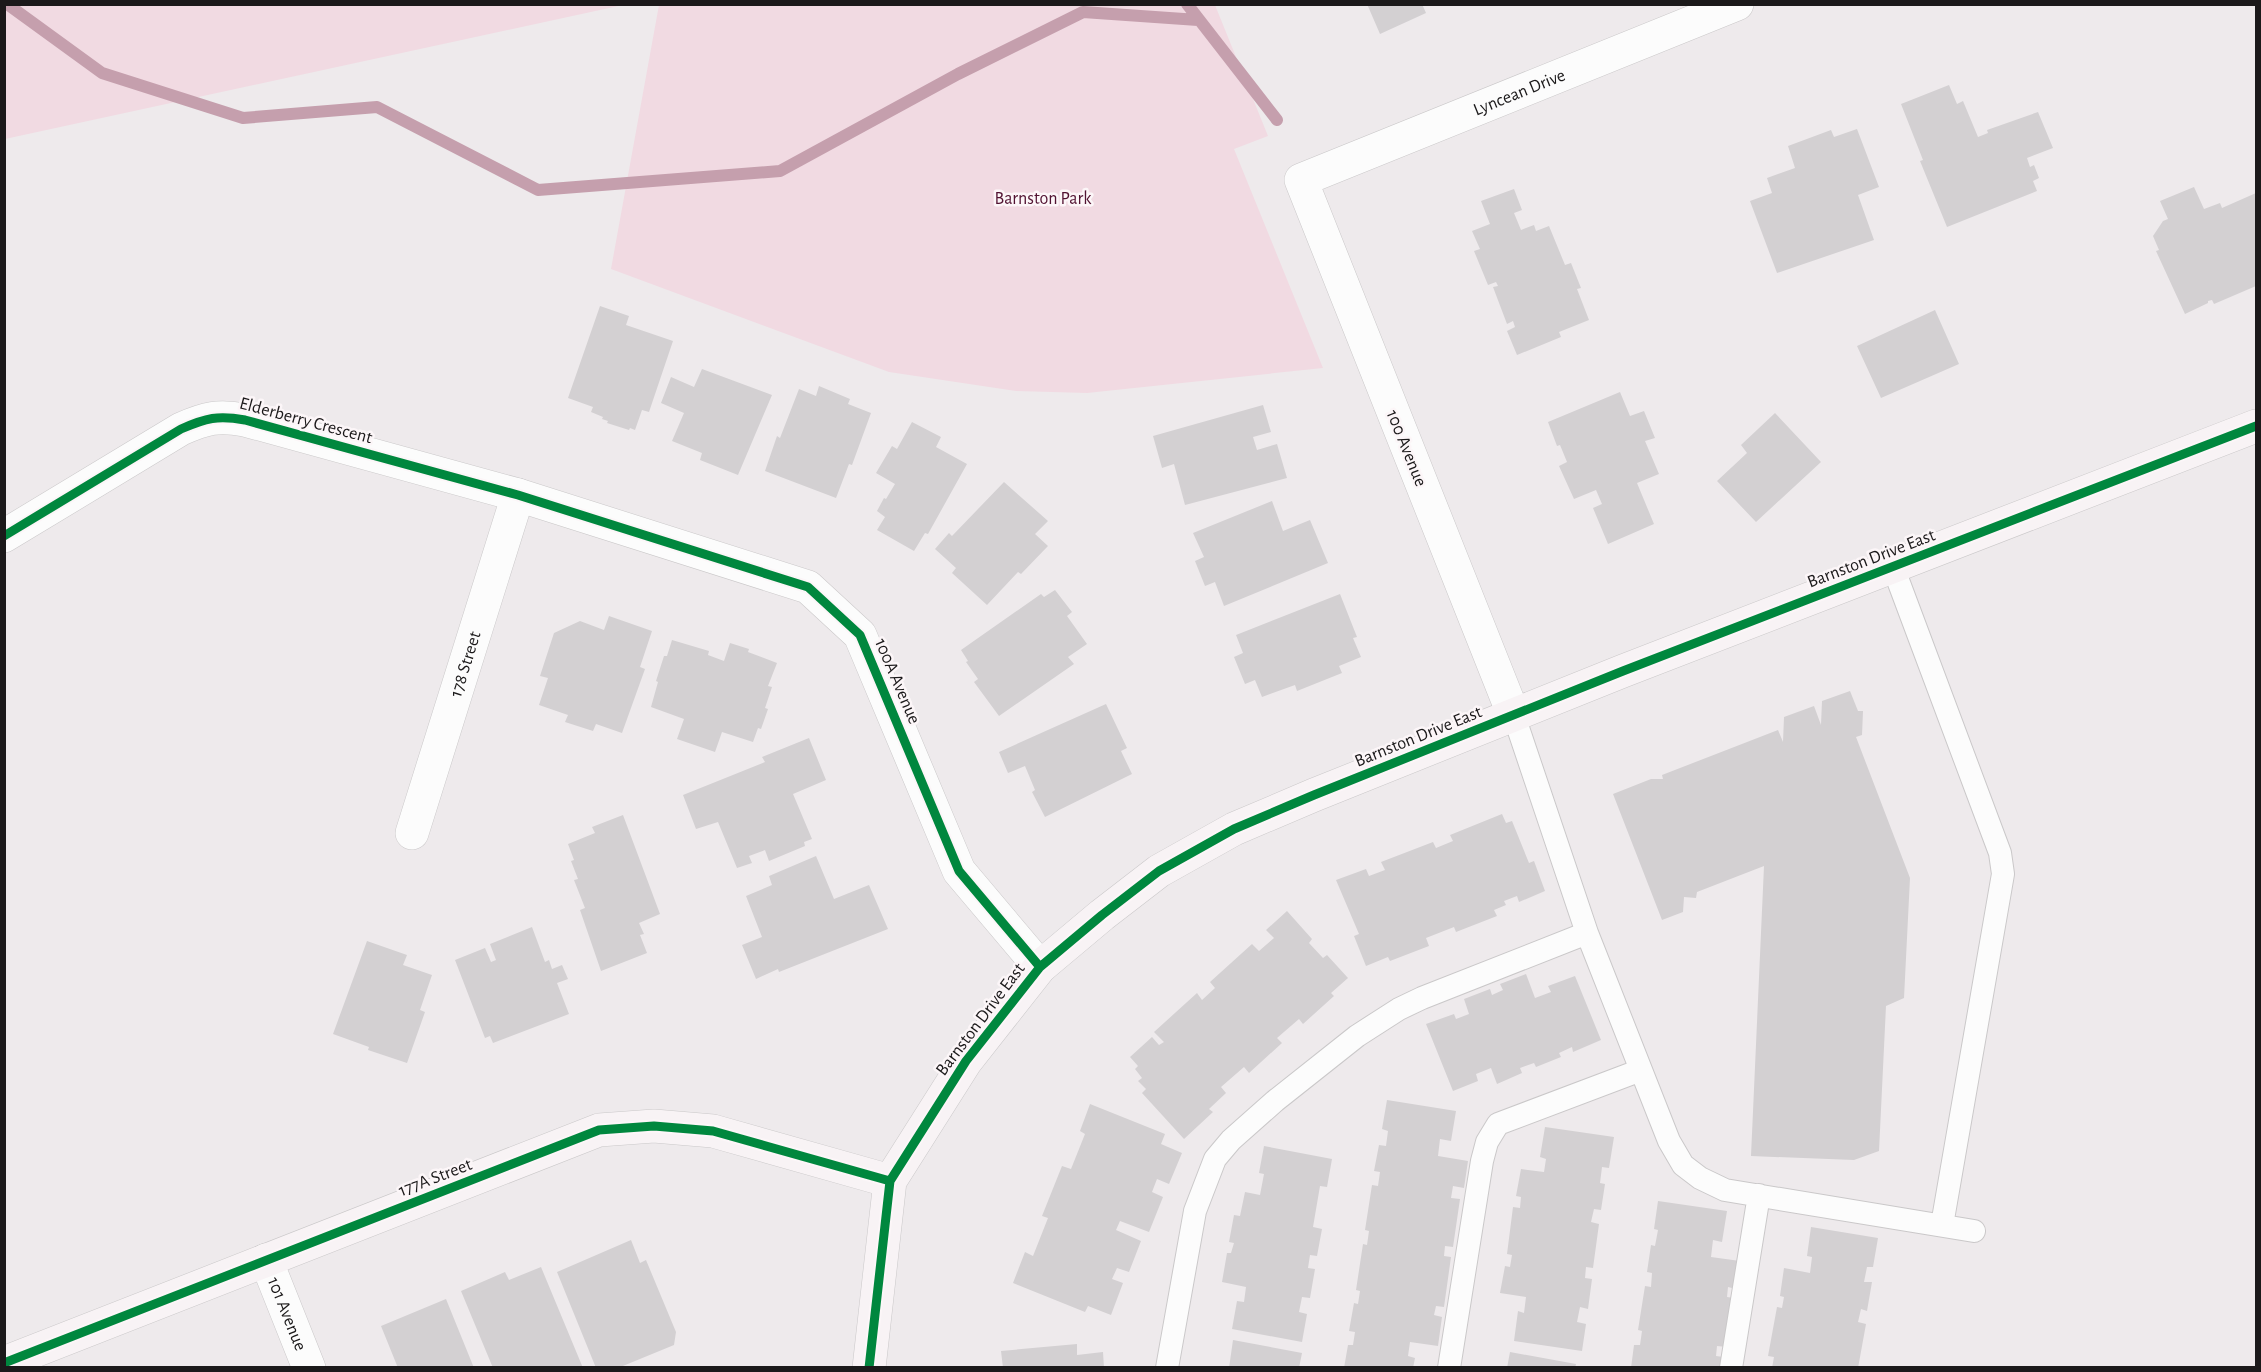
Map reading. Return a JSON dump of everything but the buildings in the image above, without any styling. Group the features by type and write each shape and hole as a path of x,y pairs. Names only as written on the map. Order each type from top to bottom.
{"street":[{"name":"Lyncean Drive","path":"1301,180 1737,4"},
{"name":"100 Avenue","path":"1301,180 1514,716"},
{"name":"Elderberry Crescent","path":"4,536 181,429 203,420 225,416 518,495"},
{"name":"Barnston Drive East","path":"869,1368 890,1181 966,1061 1040,967 1159,871 1234,829 1514,716 2256,426"},
{"name":"178 Street","path":"412,832 518,495"},
{"name":"100A Avenue","path":"518,495 808,587 860,635 959,871 1040,967"},
{"name":"177A Street","path":"4,1363 599,1130 654,1126 713,1131 890,1181"},
{"name":"101 Avenue","path":"266,1260 309,1368"}],"lane":[{"path":"1893,567 2000,853 2003,874 1942,1226"},
{"path":"1514,716 1587,933 1669,1141 1683,1165 1700,1178 1725,1190 1974,1231"},
{"path":"1167,1368 1195,1211 1215,1159 1231,1140 1275,1101 1357,1036 1399,1009 1587,933"},
{"path":"1449,1368 1482,1161 1487,1142 1498,1124 1641,1070"},
{"path":"1731,1368 1759,1195"}],"green space":[{"path":"5,4 623,4 623,5 5,139"},
{"name":"Barnston Park","path":"659,5 1215,5 1268,136 1234,149 1323,368 1087,393 1016,391 889,372 611,269"}],"waterway":[{"path":"7,4 102,73 243,118 377,107 538,190 780,171 958,74 1083,12 1198,20"},
{"path":"1187,4 1277,120"}],"cycle path":[{"path":"4,536 181,429 205,420 227,418 245,420 518,495 808,587 860,635 959,871 1040,967"},
{"path":"869,1368 890,1181 966,1061 1040,967 1159,871 1234,829 1314,795 1623,671 2256,426"},
{"path":"4,1363 599,1130 654,1126 713,1131 890,1181"}]}
